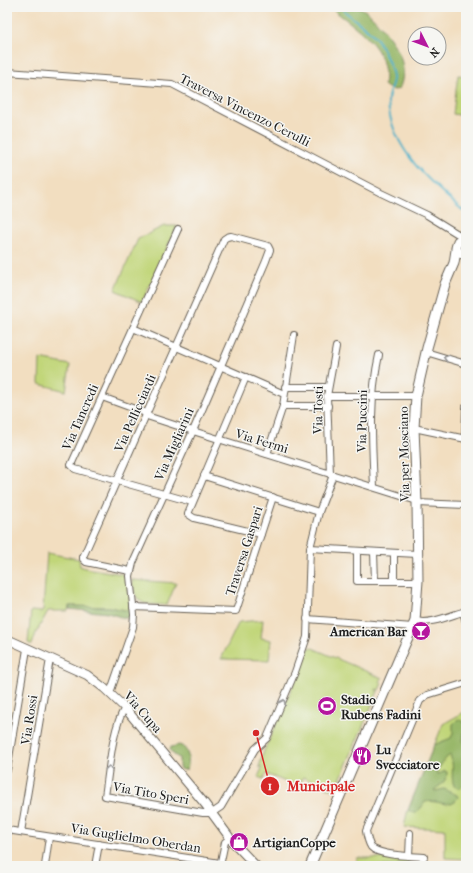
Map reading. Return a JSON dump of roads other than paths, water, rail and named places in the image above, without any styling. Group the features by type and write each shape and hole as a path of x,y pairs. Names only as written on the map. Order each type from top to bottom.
{"main road":[{"path":"465,255 459,254 457,247 461,240 466,239"},
{"name":"Via per Mosciano","path":"310,866 414,624 418,581 414,428 416,396 426,352 445,284 454,263 457,247"},
{"path":"454,263 465,255"}],"street":[{"name":"Traversa Vincenzo Cerulli","path":"7,72 172,84 381,193 427,215 466,239"},
{"name":"Via Tancredi","path":"178,229 71,465 75,469 192,502"},
{"path":"454,232 457,247"},
{"name":"Via Pellicciardi","path":"130,571 86,562 83,559 221,244 226,237 231,236"},
{"name":"Via Migliarini","path":"110,693 132,633 134,622 130,571 193,431 270,250 270,248 264,245 231,236"},
{"path":"133,328 284,394"},
{"path":"267,454 283,406 294,335"},
{"name":"Via Tosti","path":"331,474 327,396 336,347"},
{"path":"426,352 466,364"},
{"name":"Via Puccini","path":"374,487 371,440 372,397 379,355"},
{"path":"246,377 188,514 194,518 261,534"},
{"path":"285,387 328,387"},
{"path":"327,396 416,396"},
{"name":"Via Fermi","path":"102,397 193,431 374,487 417,502 466,505"},
{"path":"283,406 328,406"},
{"path":"414,428 465,439 466,407"},
{"path":"212,813 221,806 255,749 268,738 302,653 307,638 310,548 331,474"},
{"path":"204,476 319,512"},
{"name":"Traversa Gaspari","path":"133,606 236,611 273,497"},
{"path":"310,548 417,554"},
{"path":"357,550 357,580 418,581"},
{"path":"374,552 375,580"},
{"path":"394,553 394,580"},
{"path":"307,619 414,624 464,611 466,622"},
{"name":"Via Cupa","path":"7,639 26,649 87,675 110,693 125,708 212,813 230,838"},
{"path":"7,770 10,739 26,649"},
{"name":"Via Rossi","path":"21,832 50,659"},
{"path":"424,857 378,852 371,847 366,831 420,701 427,695 466,683"},
{"name":"Via Tito Speri","path":"125,708 121,714 116,730 105,796 203,813 212,813"},
{"name":"Via Guglielmo Oberdan","path":"7,830 220,864 226,842 230,838"},
{"path":"409,856 410,833"},
{"path":"45,866 49,837"},
{"path":"230,838 256,866"},
{"path":"95,866 99,844"}],"waterway":[{"path":"341,7 345,12 371,32 379,42 388,60 393,75 388,100 391,120 405,151 427,178 466,213"}],"place":[{"name":"American Bar","path":"421,631"},
{"name":"Stadio Rubens Fadini","path":"327,706"},
{"name":"Municipale","path":"256,733"},
{"name":"Lu Svecciatore","path":"362,756"},
{"name":"ArtigianCoppe","path":"239,842"}]}
